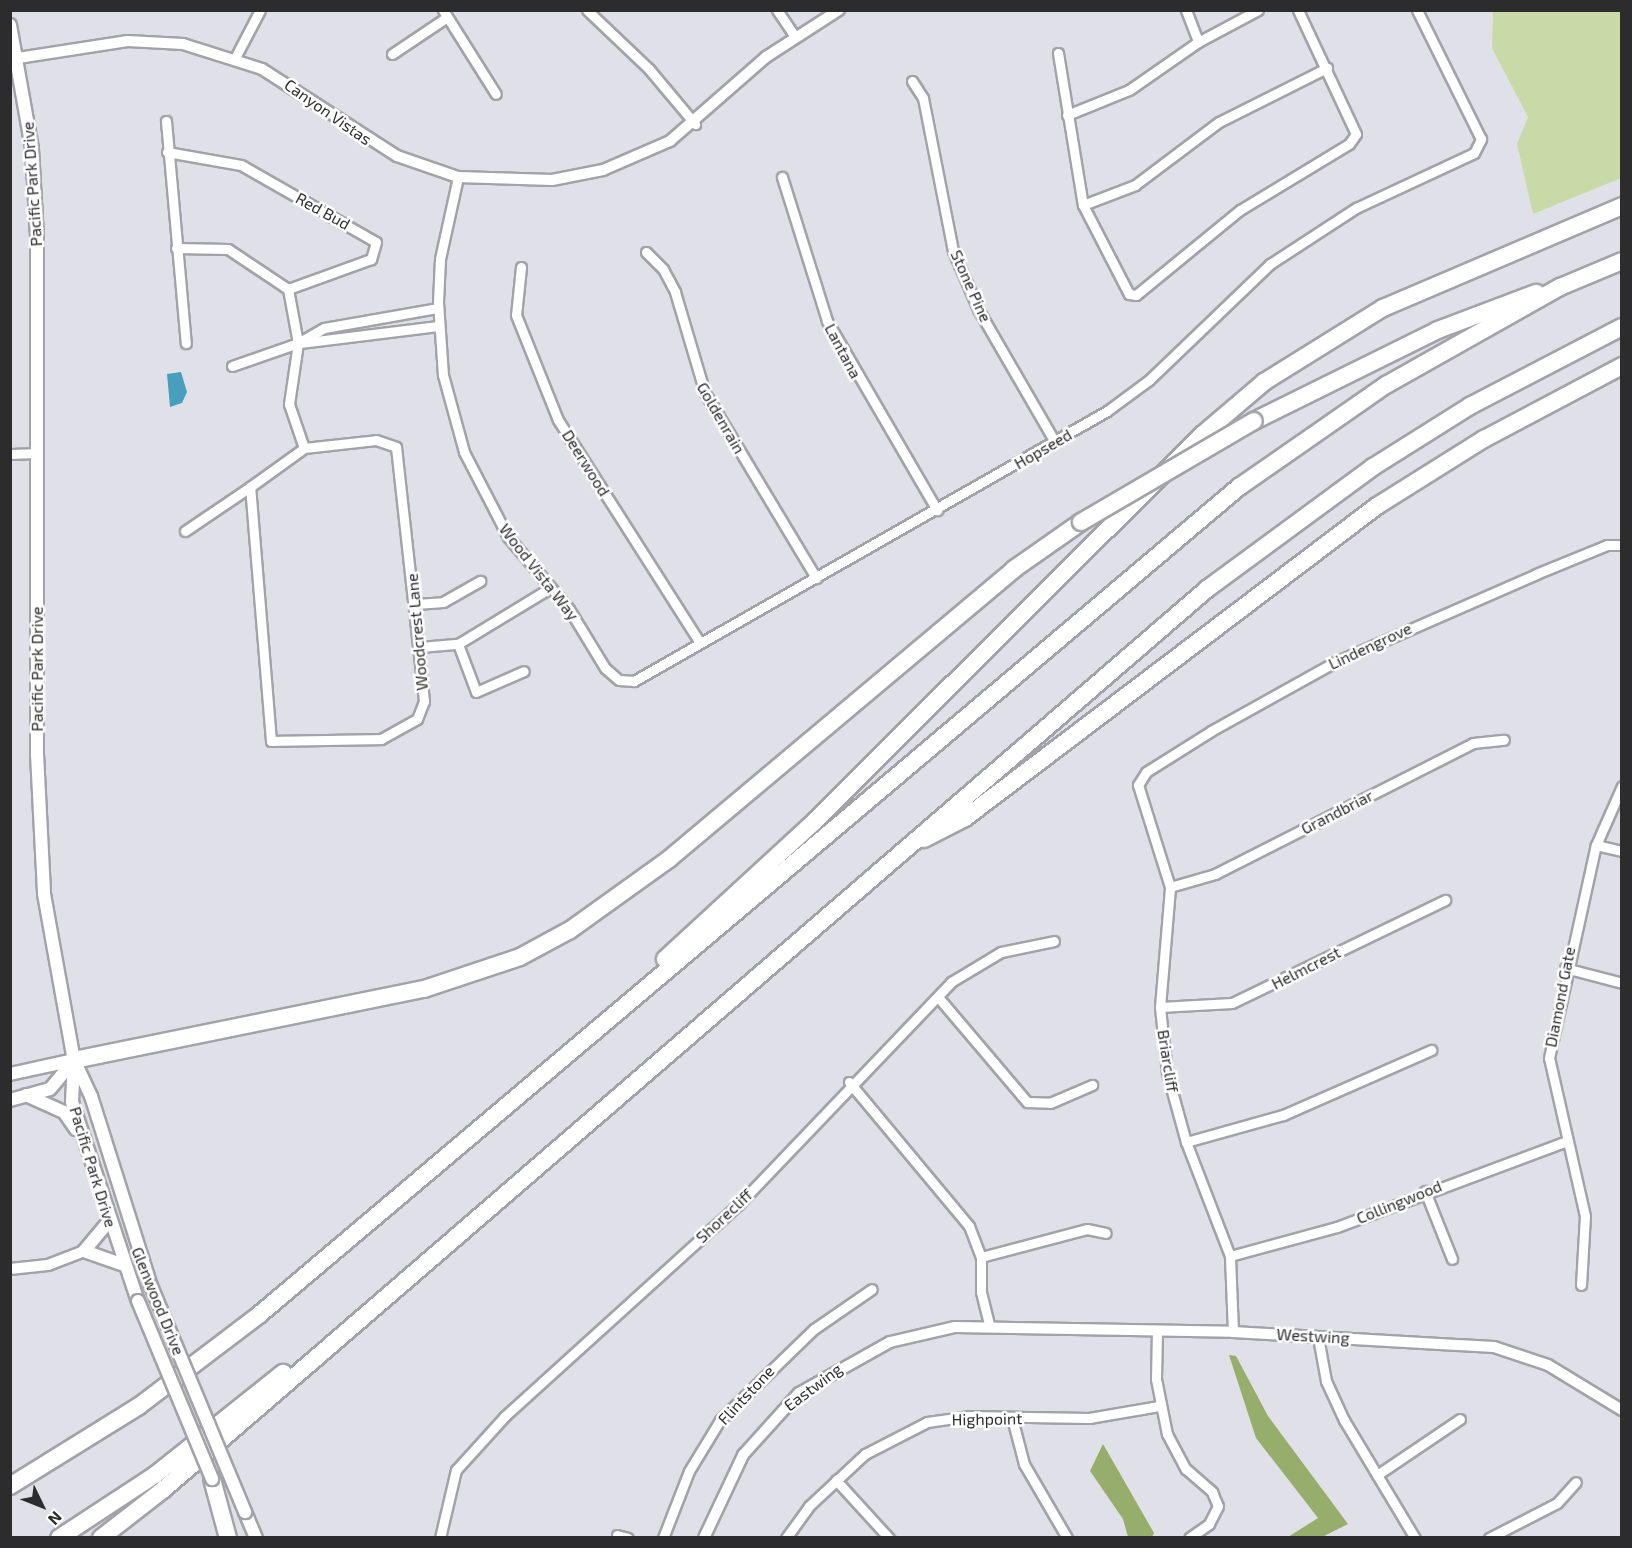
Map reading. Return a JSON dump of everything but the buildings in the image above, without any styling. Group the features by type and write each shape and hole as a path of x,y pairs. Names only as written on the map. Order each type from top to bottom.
{"highway":[{"path":"479,1130 815,821 1234,406 1317,346 1383,308 1622,206"},
{"path":"10,1486 200,1360 479,1130 1103,597 1239,487 1386,385 1560,287 1622,261"},
{"path":"74,1060 424,989 520,957 570,930 669,860 1014,569 1081,522 1254,421 1438,330 1510,299 1560,287"},
{"path":"101,1538 174,1482 415,1269 894,855 1282,531 1470,406 1622,327"},
{"path":"894,855 965,818 1377,506 1484,439 1622,366"},
{"path":"59,1538 155,1475 415,1269"},
{"path":"212,1479 230,1532"}],"main road":[{"name":"Pacific Park Drive","path":"10,26 18,58 38,235 37,754 44,894 54,971 74,1060 72,1102 80,1135 138,1301"},
{"path":"10,1074 74,1060"},
{"path":"10,1100 50,1089 74,1060"},
{"name":"Glenwood Drive","path":"74,1060 91,1096 151,1286 256,1538"},
{"path":"26,1095 64,1112 80,1135"},
{"path":"109,1221 84,1251 124,1265"},
{"name":"Glenwood Drive","path":"138,1301 212,1479"}],"street":[{"path":"236,56 260,10"},
{"path":"587,10 649,69 695,124"},
{"path":"777,10 794,35"},
{"name":"Canyon Vistas","path":"18,58 146,41 236,56 297,88 370,143 458,177 499,182 578,177 640,156 695,124 794,35 839,10"},
{"path":"1186,10 1198,42"},
{"path":"1067,115 1129,90 1198,42 1258,10"},
{"path":"1058,53 1083,205 1129,294 1143,292 1273,188 1349,144 1356,134 1353,122 1298,10"},
{"name":"Hopseed","path":"620,680 634,681 1055,442 1149,380 1270,264 1356,208 1474,153 1481,140 1417,10"},
{"path":"392,54 445,14 496,94"},
{"path":"1083,205 1135,185 1219,122 1327,68"},
{"name":"Stone Pine","path":"912,81 922,99 953,251 979,311 1055,442"},
{"path":"166,121 186,344"},
{"name":"Red Bud","path":"167,152 241,165 376,242 371,259 288,290"},
{"name":"Wood Vista Way","path":"458,177 440,259 438,326 443,375 464,453 508,537 620,680"},
{"name":"Lantana","path":"782,177 827,321 937,510"},
{"path":"176,248 228,249 288,290 298,343 289,404 304,448"},
{"name":"Goldenrain","path":"646,252 663,269 675,292 705,393 816,578"},
{"name":"Deerwood","path":"521,267 516,315 558,420 700,643"},
{"path":"232,366 298,343 324,328 438,308"},
{"path":"298,343 438,326"},
{"name":"Woodcrest Lane","path":"185,531 304,448 376,440 396,447 416,604 424,709 399,732 381,739 272,741 250,487"},
{"path":"10,454 36,453"},
{"name":"Lindengrove","path":"1138,785 1146,772 1211,731 1335,662 1607,545 1622,545"},
{"path":"416,604 443,602 480,580"},
{"path":"420,647 458,644 550,588"},
{"path":"458,644 476,692 524,671"},
{"name":"Grandbriar","path":"1170,887 1215,874 1473,743 1504,740"},
{"name":"Briarcliff","path":"1138,785 1170,887 1160,1007 1167,1073 1185,1142 1230,1256 1233,1332"},
{"name":"Diamond Gate","path":"1581,1285 1585,1216 1549,1058 1565,968 1596,844 1622,786"},
{"path":"1596,844 1622,851"},
{"name":"Helmcrest","path":"1160,1007 1232,1003 1445,900"},
{"name":"Shorecliff","path":"440,1538 456,1470 470,1454 505,1416 740,1203 849,1082 951,982 1001,952 1054,941"},
{"path":"1565,968 1622,983"},
{"path":"938,997 1027,1102 1050,1103 1092,1085"},
{"path":"1185,1142 1282,1115 1431,1050"},
{"path":"849,1082 948,1195 981,1257 981,1292 989,1324"},
{"name":"Collingwood","path":"1230,1256 1337,1227 1425,1191 1567,1141"},
{"path":"1425,1191 1452,1259"},
{"path":"981,1257 1086,1229 1106,1233"},
{"path":"12,1266 48,1266 84,1251"},
{"name":"Flintstone","path":"663,1538 689,1471 720,1420 814,1329 872,1289"},
{"name":"Westwing","path":"989,1324 1233,1332 1494,1347 1548,1365 1622,1410"},
{"name":"Eastwing","path":"704,1538 743,1455 799,1394 890,1342 989,1324"},
{"path":"1157,1331 1159,1406 1181,1462 1217,1499 1214,1519 1189,1538"},
{"path":"1318,1337 1326,1382 1414,1538"},
{"name":"Highpoint","path":"786,1538 836,1480 865,1454 927,1422 969,1416 1089,1418 1159,1406"},
{"path":"1012,1418 1024,1464 1066,1538"},
{"path":"1377,1475 1460,1419"},
{"path":"836,1480 889,1538"},
{"path":"1489,1538 1557,1503 1576,1482"},
{"path":"617,1535 628,1538"}],"green space":[{"path":"1493,11 1621,11 1621,178 1533,214 1517,144 1528,117 1492,48"},
{"path":"1229,1355 1236,1356 1268,1416 1348,1524 1322,1537 1288,1537 1318,1518 1256,1438"},
{"path":"1103,1444 1154,1533 1152,1537 1128,1537 1123,1519 1090,1471"}],"water":[{"path":"181,372 187,392 182,403 170,407 167,374"}]}
